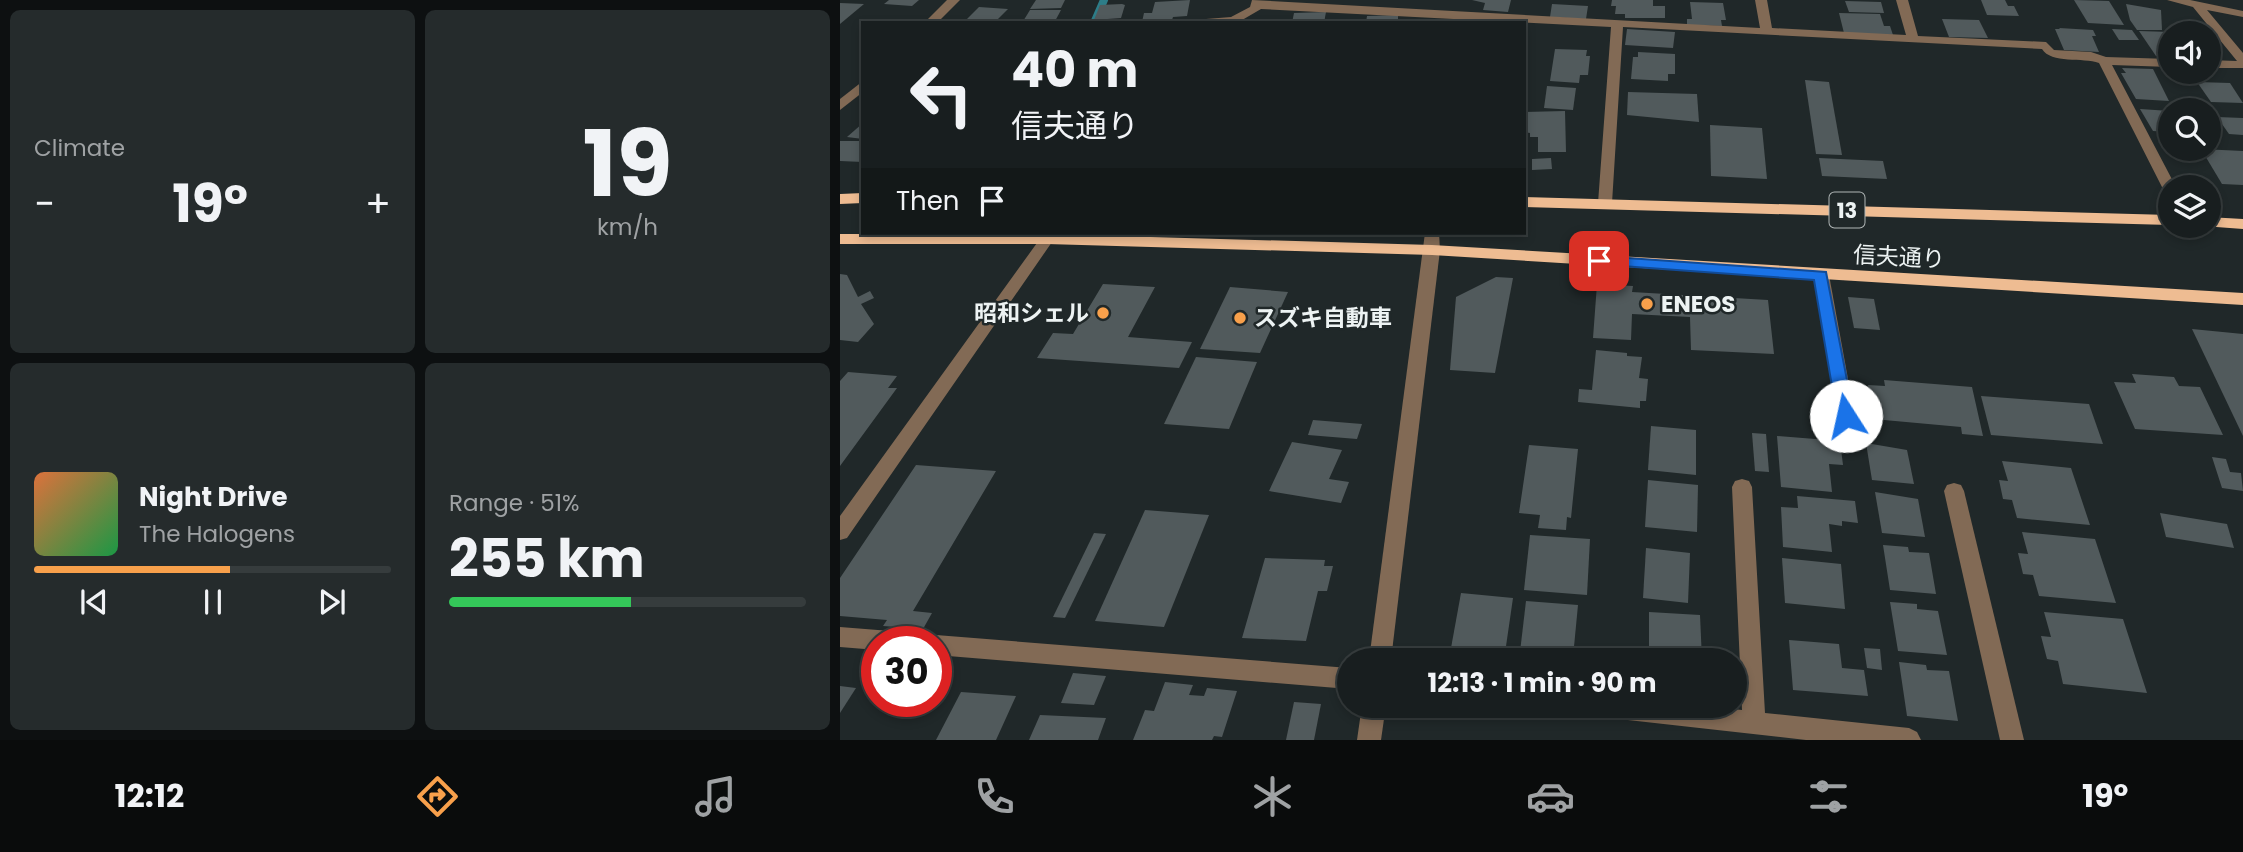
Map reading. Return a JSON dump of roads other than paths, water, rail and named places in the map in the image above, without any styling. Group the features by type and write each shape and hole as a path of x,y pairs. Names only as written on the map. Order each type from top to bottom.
{"highway":[{"path":"840,199 861,198"},
{"name":"信夫通り","path":"1526,202 2158,220"},
{"path":"2221,223 2243,224"},
{"name":"信夫通り","path":"840,239 1432,241 1821,275 2243,299"}],"street":[{"path":"932,21 954,0"},
{"path":"1445,0 1445,19"},
{"path":"1761,0 1767,33"},
{"path":"1902,0 1913,39"},
{"path":"2173,0 2243,15"},
{"path":"1220,21 1241,18 1258,3 1445,19 1514,21"},
{"path":"2197,5 2210,21"},
{"path":"1526,21 2046,46 2050,53 2091,55 2104,61 2158,63"},
{"path":"1605,203 1617,24"},
{"path":"2221,34 2243,61 2240,65 2221,64"},
{"path":"2104,61 2163,175"},
{"path":"840,106 861,87"},
{"path":"840,533 1047,239"},
{"path":"1381,648 1432,241"},
{"path":"1821,275 1846,416"},
{"path":"1742,487 1754,723"},
{"path":"1954,491 2012,740"},
{"path":"840,637 861,639"},
{"path":"952,646 1337,678"},
{"path":"1369,740 1372,718"},
{"path":"1709,718 1909,740"}],"waterway":[{"path":"1095,21 1104,0"}],"place":[{"name":"ENEOS","path":"1647,304"},
{"name":"昭和シェル","path":"1103,313"},
{"name":"スズキ自動車","path":"1240,318"}]}
